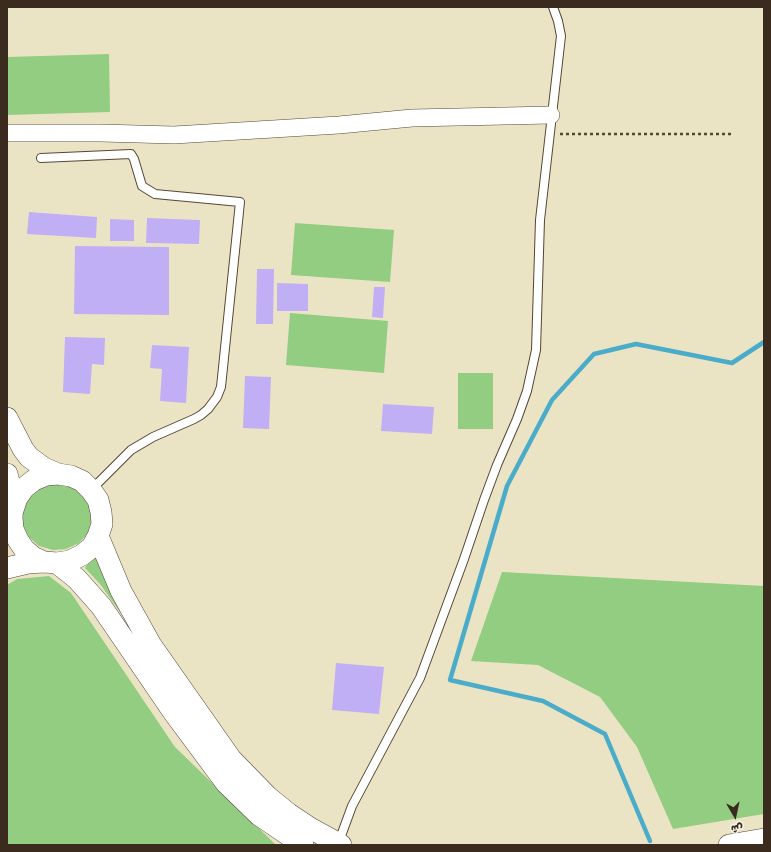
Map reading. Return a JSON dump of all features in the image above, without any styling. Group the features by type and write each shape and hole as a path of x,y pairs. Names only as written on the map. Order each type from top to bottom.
{"street":[{"path":"7,133 174,135 339,125 412,118 551,115"},
{"path":"7,418 23,449 29,457 44,468 58,474"},
{"path":"7,474 13,497 10,519 21,545 33,557 51,562 77,578 101,606 174,713 226,783 259,815 303,845"},
{"path":"7,568 28,563 70,561 82,555 92,547 102,524 98,500 91,490 82,481 71,476 58,474 46,475 34,480 24,488 17,498 10,519"},
{"path":"98,536 121,591 151,646 231,758 249,778 279,805 310,828 339,844"},
{"path":"730,845 764,839"}],"lane":[{"path":"339,844 352,806 420,678 497,465 517,419 527,391 536,350 540,220 560,36 558,21 553,7"},
{"path":"40,158 131,154 134,159 142,186 155,194 240,202 221,387 217,397 198,417 153,437 131,450 91,490"}],"path":[{"path":"549,134 731,134"}],"green space":[{"path":"109,54 110,112 7,115 7,57"},
{"path":"295,223 394,230 390,282 291,275"},
{"path":"290,313 388,321 384,373 286,365"},
{"path":"458,373 493,373 493,429 458,429"},
{"path":"47,481 74,485 91,506 92,519 88,533 79,543 66,549 53,550 39,546 29,537 23,525 22,511 26,498"},
{"path":"97,557 127,622 100,584 85,568"},
{"path":"502,572 764,586 764,814 673,829 637,747 600,697 538,665 471,661"},
{"path":"49,576 71,593 175,747 276,845 7,845 7,585 17,579"}],"building":[{"path":"29,212 97,217 96,238 27,234"},
{"path":"147,218 200,220 199,244 146,243"},
{"path":"110,219 134,220 134,241 110,241"},
{"path":"75,246 169,247 169,315 74,314"},
{"path":"257,269 274,269 273,324 256,324"},
{"path":"277,283 308,284 308,311 277,311"},
{"path":"374,287 385,287 383,318 372,317"},
{"path":"65,337 105,338 104,365 92,364 90,394 63,392"},
{"path":"152,345 189,347 186,403 160,401 162,369 150,368"},
{"path":"245,376 271,377 269,429 243,428"},
{"path":"383,404 434,407 432,434 381,431"},
{"path":"336,663 384,667 379,714 332,710"}],"waterway":[{"path":"650,841 605,734 543,701 450,680 507,486 552,400 594,354 636,344 732,363 764,342"}]}
